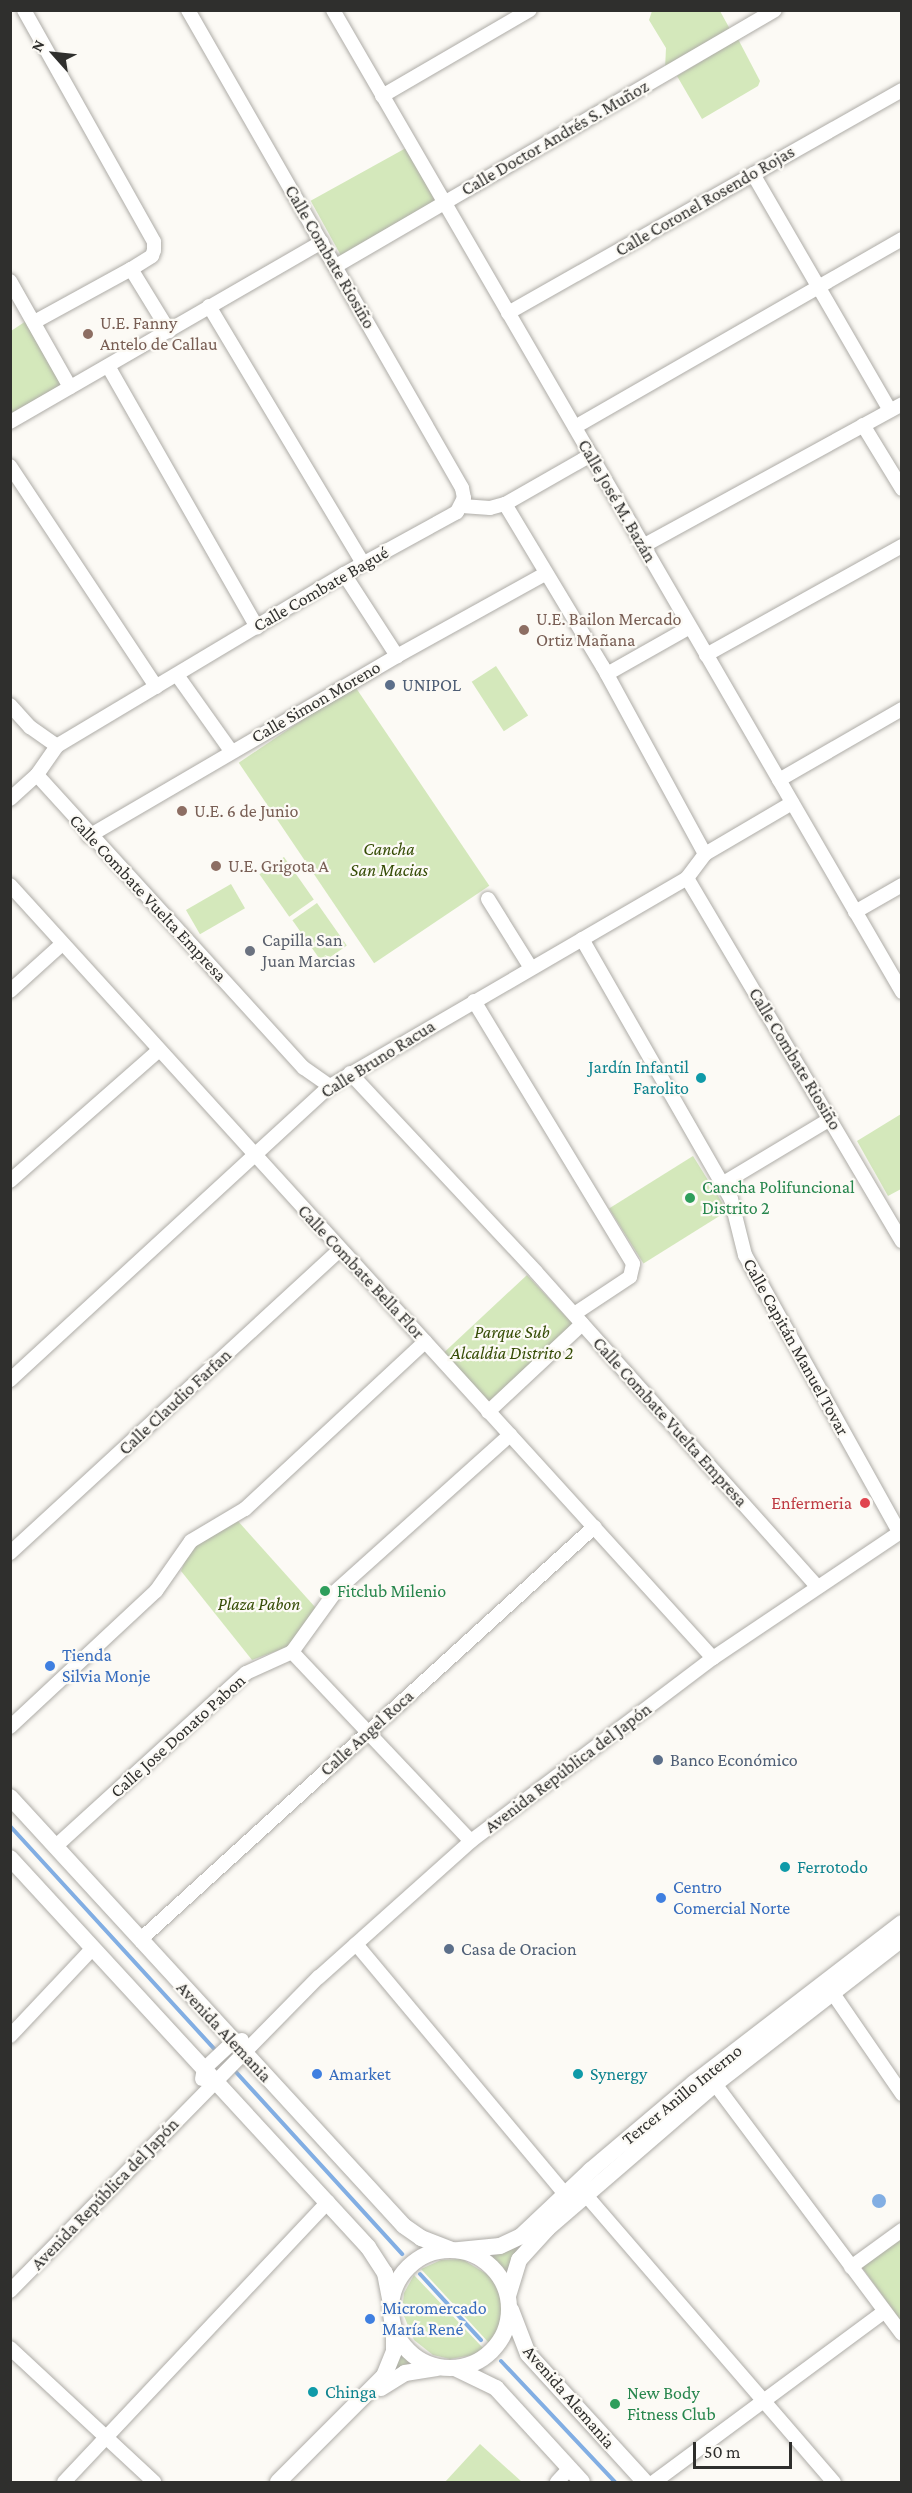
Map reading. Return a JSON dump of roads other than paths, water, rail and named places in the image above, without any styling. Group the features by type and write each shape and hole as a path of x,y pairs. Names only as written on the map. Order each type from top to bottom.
{"main road":[{"name":"Avenida Alemania","path":"10,1797 404,2226 421,2238 454,2250"},
{"path":"10,1858 328,2202 381,2264 392,2314 406,2348 418,2359 452,2368 496,2388 582,2482"},
{"name":"Tercer Anillo Interno","path":"454,2250 500,2246 521,2236 565,2194 694,2083 902,1923"},
{"name":"Tercer Anillo Interno","path":"509,2300 519,2260 530,2244 585,2194 715,2084 902,1940"},
{"path":"278,2482 384,2376 394,2351 392,2314 394,2291 413,2263 430,2253 454,2250 490,2266 509,2300 508,2322 489,2354 452,2368 426,2368 389,2381 288,2482"},
{"name":"Avenida Alemania","path":"509,2300 528,2354 645,2482"}],"street":[{"path":"24,10 154,242 152,256 34,322"},
{"name":"Calle Combate Riosiño","path":"188,10 462,488 462,506"},
{"name":"Calle José M. Bazán","path":"333,10 902,992"},
{"path":"382,96 530,10"},
{"name":"Calle Doctor Andrés S. Muñoz","path":"336,266 775,10"},
{"name":"Calle Coronel Rosendo Rojas","path":"508,312 902,90"},
{"path":"643,546 896,407 819,287 753,174"},
{"path":"574,427 902,239"},
{"path":"10,422 322,242"},
{"path":"131,269 168,331"},
{"path":"10,281 70,387"},
{"path":"209,306 363,563"},
{"path":"108,366 257,627"},
{"path":"863,425 902,489"},
{"path":"462,506 490,508 505,504 591,455"},
{"path":"10,466 156,687"},
{"path":"505,504 607,675 705,854"},
{"name":"Calle Combate Bagué","path":"57,746 344,574 457,512 462,506"},
{"path":"706,655 902,546"},
{"path":"344,574 397,656"},
{"name":"Calle Simon Moreno","path":"89,836 231,751 545,574"},
{"path":"607,675 690,627"},
{"path":"177,675 231,751"},
{"path":"10,705 30,727 57,746 37,775 10,799"},
{"path":"779,780 902,709"},
{"name":"Calle Combate Vuelta Empresa","path":"37,775 89,836 304,1068 330,1086"},
{"name":"Calle Bruno Racua","path":"10,1380 253,1154 330,1086 687,878 705,854 792,803"},
{"name":"Calle Combate Riosiño","path":"687,878 902,1242"},
{"name":"Calle Combate Bella Flor","path":"10,885 158,1051 713,1658"},
{"path":"855,912 902,885"},
{"path":"488,899 531,968"},
{"name":"Calle Capitán Manuel Tovar","path":"582,939 731,1199 745,1256 900,1532"},
{"path":"10,991 62,944"},
{"path":"474,1001 633,1264 630,1276 578,1319 488,1412"},
{"path":"10,1181 158,1051"},
{"name":"Calle Combate Vuelta Empresa","path":"350,1073 578,1319 817,1586"},
{"path":"722,1184 831,1119"},
{"name":"Calle Claudio Farfan","path":"10,1553 340,1250"},
{"path":"10,1727 156,1591 191,1541 245,1509 425,1342"},
{"name":"Calle Jose Donato Pabon","path":"56,1846 246,1674 292,1652 336,1591 510,1435"},
{"name":"Calle Angel Roca","path":"140,1940 594,1527"},
{"name":"Avenida República del Japón","path":"10,2291 199,2096 209,2075 238,2047 259,2036 356,1944 471,1841 713,1658 900,1532"},
{"path":"292,1652 369,1730 471,1841"},
{"path":"356,1944 565,2194"},
{"path":"10,2036 93,1948"},
{"path":"832,1992 902,2094"},
{"path":"715,2084 902,2334"},
{"path":"585,2194 834,2482"},
{"path":"64,2482 328,2202"},
{"path":"850,2267 902,2230"},
{"path":"654,2482 763,2399 884,2312"},
{"path":"10,2348 154,2482"},
{"path":"557,2482 569,2469"}],"water":[{"path":"876,2194 882,2194 886,2201 882,2208 876,2208 872,2204 872,2198"}],"waterway":[{"path":"10,1826 214,2049"},
{"path":"235,2071 402,2254"},
{"path":"420,2274 481,2340"},
{"path":"501,2361 615,2482"}],"place":[{"name":"U.E. Fanny Antelo de Callau","path":"88,334"},
{"name":"U.E. Bailon Mercado Ortiz Mañana","path":"524,630"},
{"name":"UNIPOL","path":"390,685"},
{"name":"U.E. 6 de Junio","path":"182,811"},
{"name":"U.E. Grigota A","path":"216,866"},
{"name":"Capilla San Juan Marcias","path":"250,951"},
{"name":"Jardín Infantil Farolito","path":"701,1078"},
{"name":"Cancha Polifuncional Distrito 2","path":"690,1198"},
{"name":"Enfermeria","path":"865,1503"},
{"name":"Fitclub Milenio","path":"325,1591"},
{"name":"Tienda Silvia Monje","path":"50,1666"},
{"name":"Banco Económico","path":"658,1760"},
{"name":"Ferrotodo","path":"785,1867"},
{"name":"Centro Comercial Norte","path":"661,1898"},
{"name":"Casa de Oracion","path":"449,1949"},
{"name":"Amarket","path":"317,2074"},
{"name":"Synergy","path":"578,2074"},
{"name":"Micromercado María René","path":"370,2319"},
{"name":"Chinga","path":"313,2392"},
{"name":"New Body Fitness Club","path":"615,2404"}],"park label":[{"name":"Cancha San Macias","path":"389,860"},
{"name":"Parque Sub Alcaldia Distrito 2","path":"512,1343"},
{"name":"Plaza Pabon","path":"259,1604"}]}
